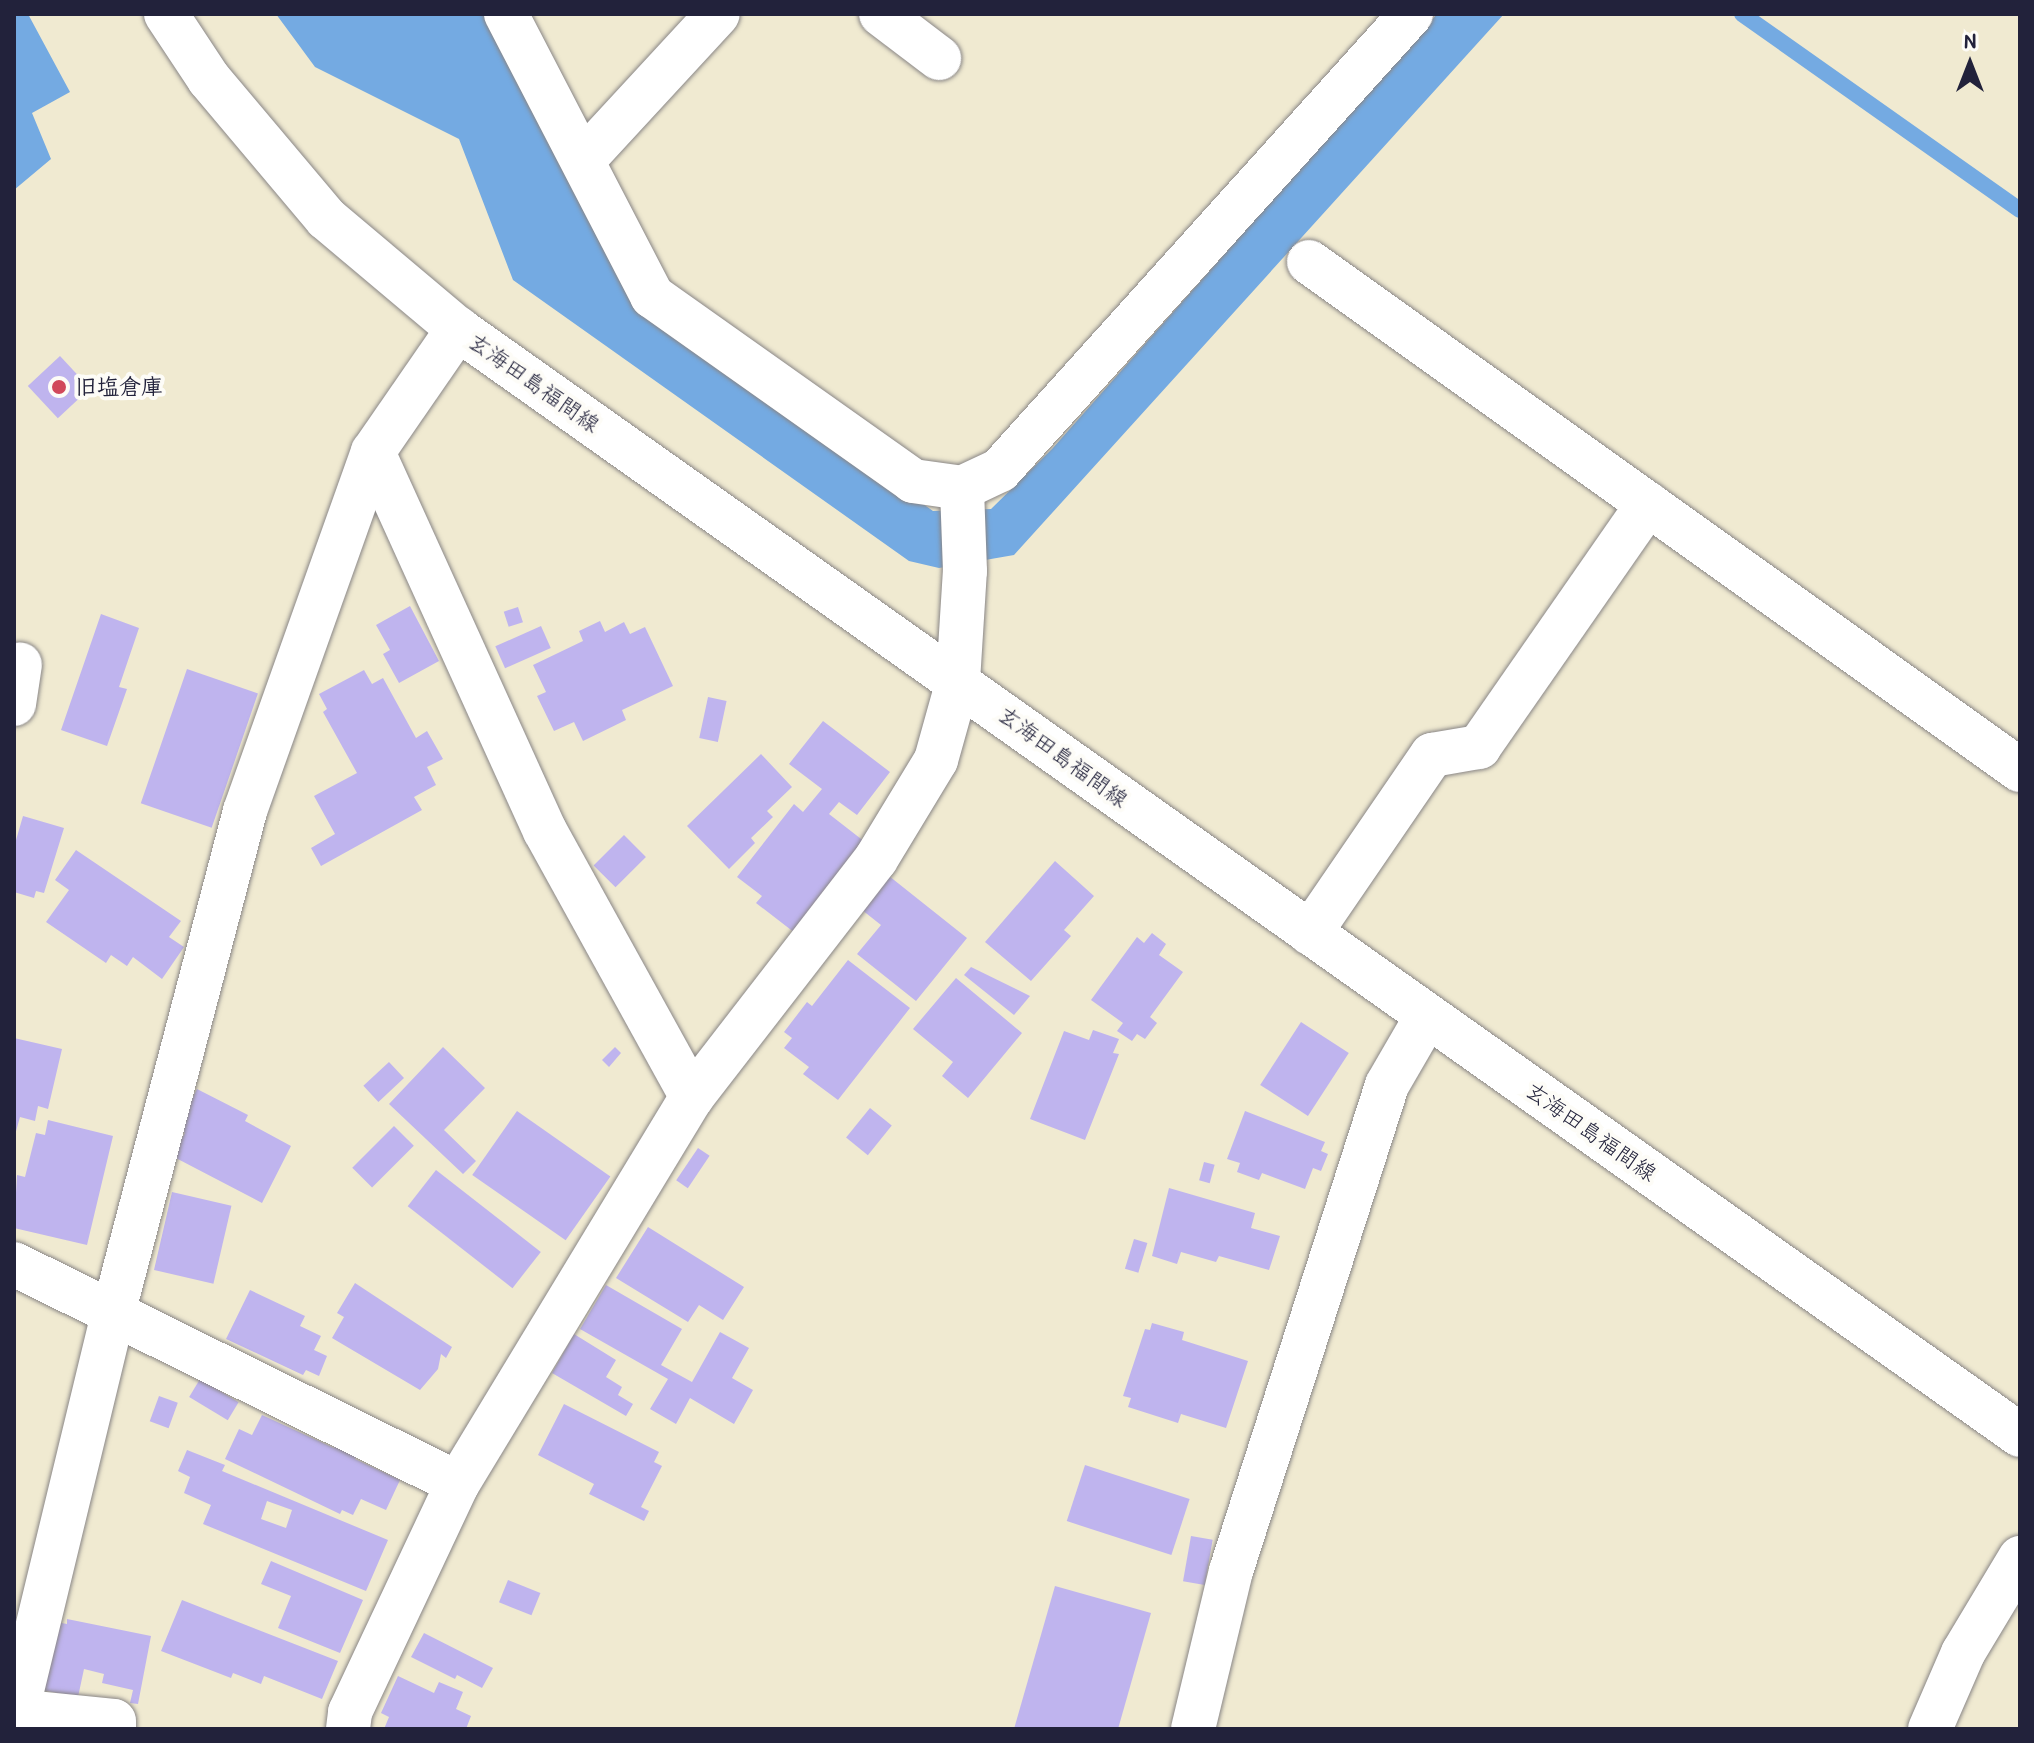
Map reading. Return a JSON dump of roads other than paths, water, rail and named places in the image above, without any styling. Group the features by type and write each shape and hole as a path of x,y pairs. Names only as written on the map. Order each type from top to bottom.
{"street":[{"name":"玄海田島福間線","path":"166,14 209,79 326,218 458,329 2020,1435"},
{"path":"506,14 584,159 652,296 913,481 963,498"},
{"path":"584,159 718,14"},
{"path":"881,14 939,58"},
{"path":"963,498 1000,470 1411,14"},
{"path":"1309,262 2020,770"},
{"path":"114,1729 114,1721 16,1711 114,1310 245,811 373,452 458,329"},
{"path":"373,452 545,831 692,1097"},
{"path":"348,1729 350,1712 458,1483 692,1097 876,859 936,760 958,681 965,571 963,498"},
{"path":"1310,933 1432,755 1479,747 1648,504"},
{"path":"1193,1729 1231,1571 1387,1085 1427,1016"},
{"path":"14,1264 114,1310 458,1483"},
{"path":"1930,1729 1963,1653 2020,1558"}],"water":[{"path":"14,14 28,14 70,92 32,113 51,159 14,190"},
{"path":"276,14 487,14 651,312 933,511 991,509 1052,449 1437,14 1504,14 1014,555 939,568 909,561 513,280 459,139 315,67"}],"waterway":[{"path":"1742,14 2020,210"}],"place":[{"name":"旧塩倉庫","path":"59,387"}]}
